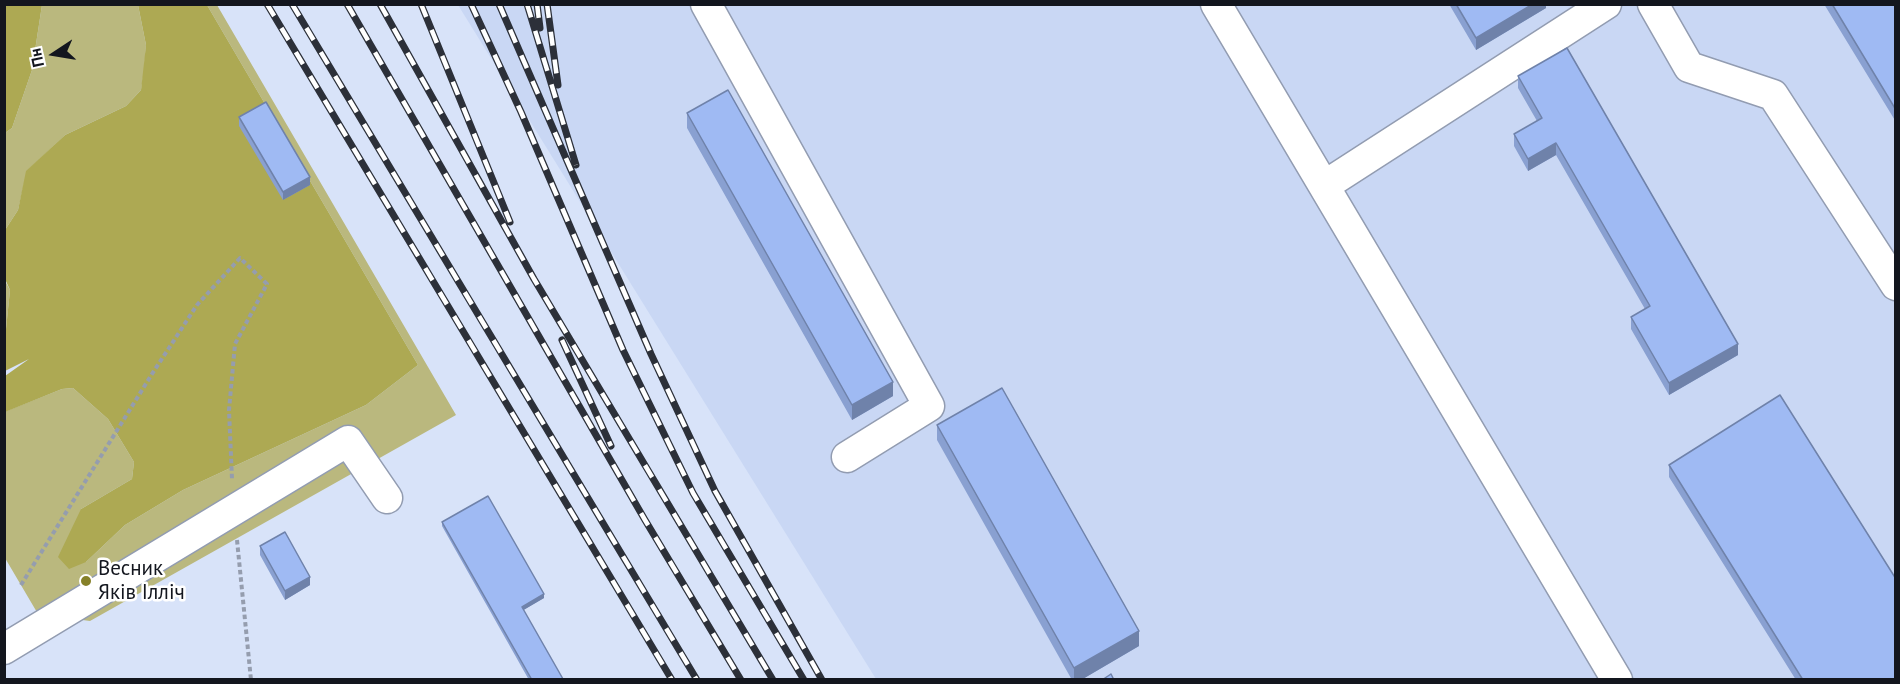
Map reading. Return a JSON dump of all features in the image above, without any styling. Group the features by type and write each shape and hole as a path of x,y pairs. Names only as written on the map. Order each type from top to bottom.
{"street":[{"path":"706,4 929,406 847,457"},
{"path":"1216,4 1612,677"},
{"path":"1324,186 1606,4"},
{"path":"1653,4 1689,67 1773,95 1896,285"},
{"path":"4,649 348,441 387,498"}],"path":[{"path":"21,585 152,374 198,305 240,258 267,284"}],"shaded area":[{"path":"5,4 42,5 32,70 12,128 5,133"},
{"path":"42,5 138,5 146,45 141,90 126,106 65,135 27,171 18,210 5,230 5,133 12,128 32,70"},
{"path":"138,5 207,5 418,365 366,405 183,490 125,525 86,562 69,569 58,557 81,509 132,479 134,462 108,419 73,388 62,389 5,412 5,376 29,359 5,371 5,330 10,290 5,279 5,230 18,210 26,171 65,135 126,106 141,90 146,45"},
{"path":"207,5 217,5 456,415 90,621 38,614 5,558 4,412 62,389 73,388 108,419 134,462 132,479 81,509 86,562 125,525 183,490 366,405 418,365"},
{"path":"458,5 1895,5 1895,679 876,679"},
{"path":"4,279 10,290 6,330 5,330"}],"building":[{"path":"1456,4 1533,4 1476,38"},
{"path":"1832,4 1896,4 1896,110"},
{"path":"1567,48 1738,344 1669,383 1631,317 1650,306 1556,143 1528,159 1514,134 1542,118 1518,76"},
{"path":"728,90 893,382 852,405 687,113"},
{"path":"266,102 310,177 283,192 239,117"},
{"path":"1002,388 1139,631 1074,668 937,425"},
{"path":"1780,395 1896,579 1896,680 1803,680 1669,465"},
{"path":"488,496 544,594 522,607 562,680 532,680 442,522"},
{"path":"285,532 310,577 285,591 260,546"},
{"path":"1111,674 1114,680 1102,680"}],"railway":[{"path":"267,4 672,680"},
{"path":"292,4 697,680"},
{"path":"347,4 645,520 741,680"},
{"path":"380,4 534,279 773,680"},
{"path":"421,4 510,222"},
{"path":"471,4 521,112 623,350 693,493 804,680"},
{"path":"499,4 651,354 715,491 822,680"},
{"path":"527,4 576,165"},
{"path":"537,4 540,28"},
{"path":"547,4 558,85"},
{"path":"562,340 611,446"}],"place":[{"name":"Весник Яків Ілліч","path":"86,581"}]}
